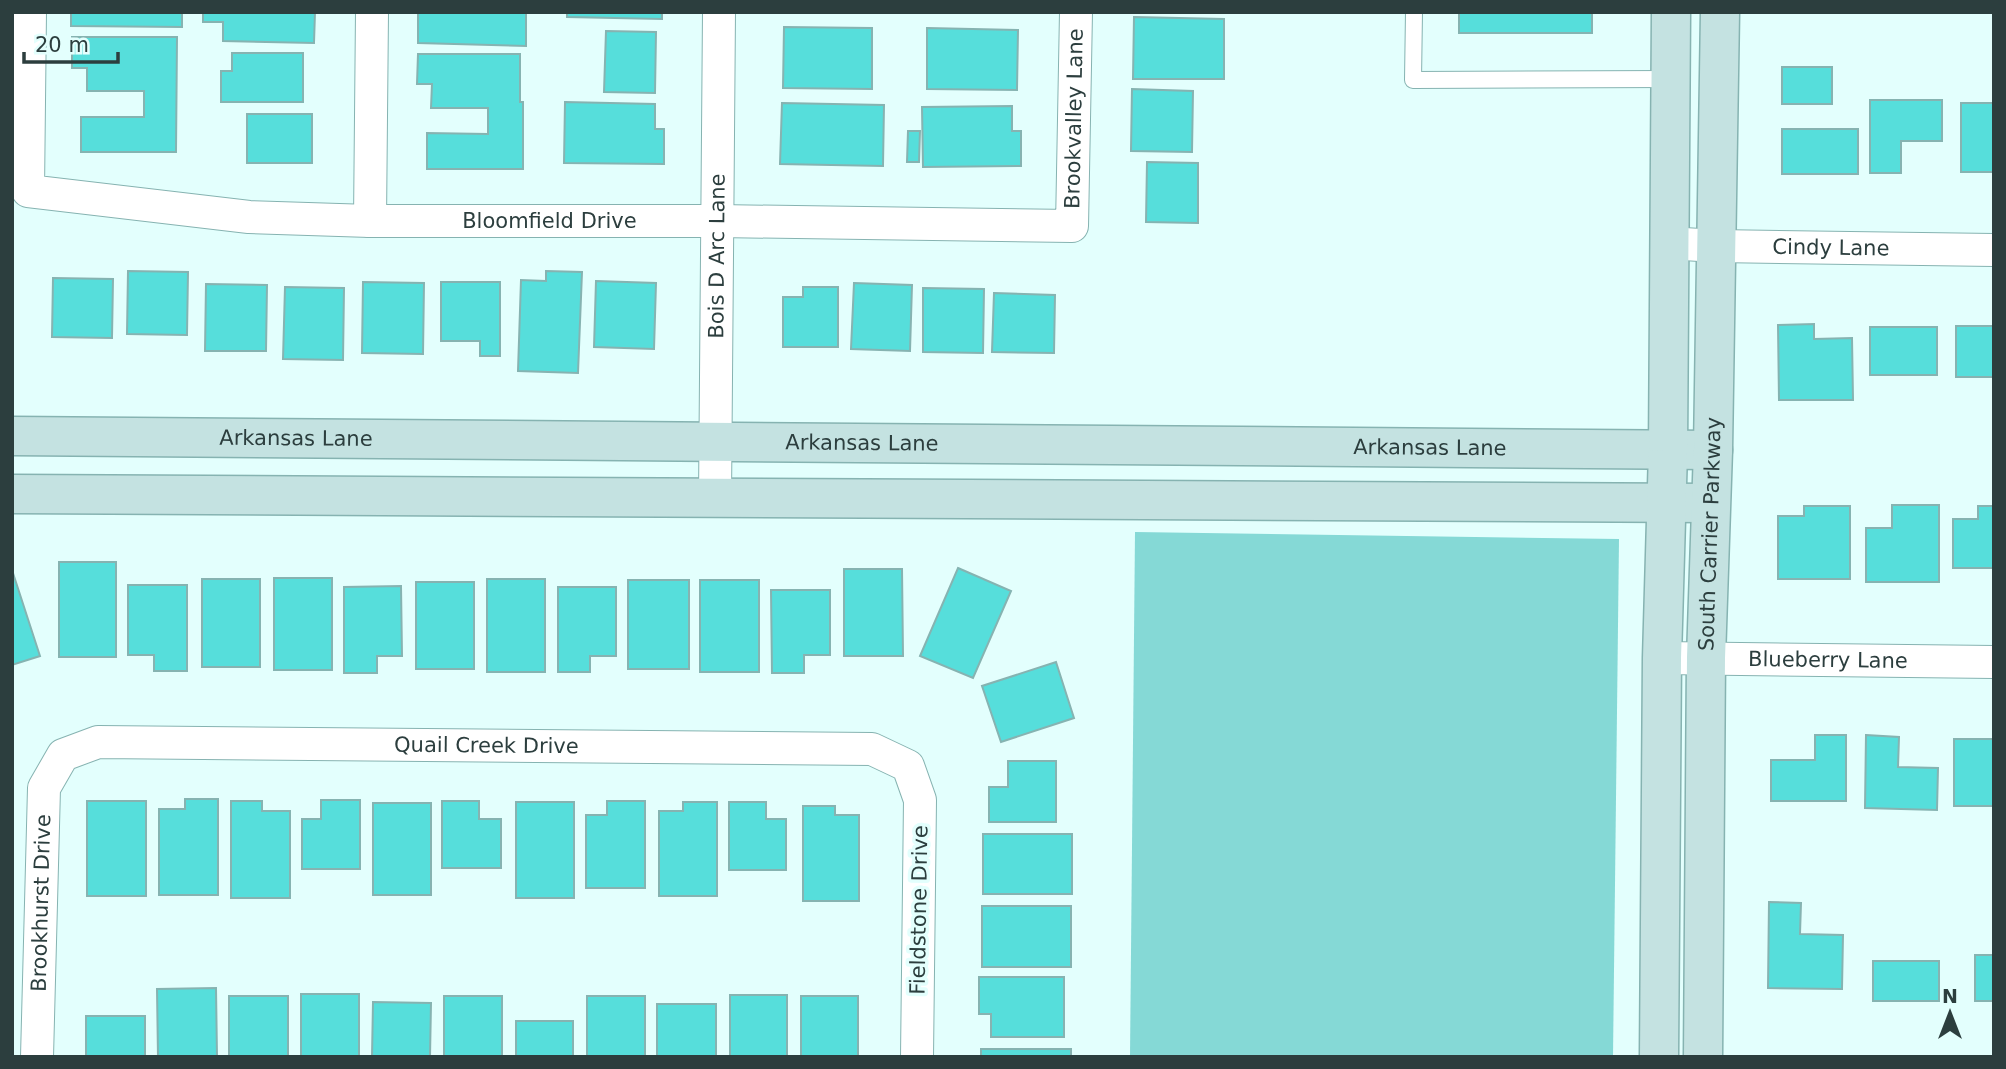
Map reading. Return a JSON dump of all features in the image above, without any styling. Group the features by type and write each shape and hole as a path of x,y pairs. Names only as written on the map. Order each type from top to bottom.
{"main road":[{"name":"South Carrier Parkway","path":"1659,1057 1671,12"},
{"name":"South Carrier Parkway","path":"1703,1057 1706,658 1713,450 1720,12"},
{"name":"Arkansas Lane","path":"12,436 1713,450"},
{"path":"12,494 1710,503"}],"street":[{"name":"Bloomfield Drive","path":"30,12 28,191 249,217 370,221 718,221 1072,226"},
{"path":"370,221 372,12"},
{"name":"Bois D Arc Lane","path":"715,499 719,12"},
{"name":"Brookvalley Lane","path":"1072,226 1076,12"},
{"name":"Cindy Lane","path":"1668,243 1994,250"},
{"name":"Blueberry Lane","path":"1662,658 1994,662"},
{"name":"Quail Creek Drive","path":"63,755 98,742 872,750 908,766"},
{"name":"Brookhurst Drive","path":"37,1057 44,788 63,755"},
{"name":"Fieldstone Drive","path":"908,766 920,800 917,1057"}],"lane":[{"path":"1414,12 1413,80 1671,79"}],"shaded area":[{"path":"1135,532 1619,539 1613,1057 1130,1057"}],"building":[{"path":"71,12 182,12 182,27 71,26"},
{"path":"203,12 315,12 314,43 223,41 223,22 203,22"},
{"path":"418,12 526,12 526,46 418,43"},
{"path":"567,12 662,12 662,19 567,17"},
{"path":"1459,12 1592,12 1592,33 1459,33"},
{"path":"1134,17 1224,19 1224,79 1133,79"},
{"path":"784,27 872,28 872,89 783,88"},
{"path":"927,28 1018,30 1017,90 927,89"},
{"path":"606,31 656,32 655,93 604,92"},
{"path":"72,37 177,37 176,152 81,152 81,117 144,117 144,91 87,91 87,68 72,68"},
{"path":"232,53 303,53 303,102 221,102 221,71 232,71"},
{"path":"418,54 520,54 523,169 427,169 427,133 488,134 488,108 431,108 432,84 417,84"},
{"path":"1782,67 1832,67 1832,104 1782,104"},
{"path":"1132,89 1193,91 1192,152 1131,151"},
{"path":"1870,100 1942,100 1942,141 1901,141 1901,173 1870,173"},
{"path":"565,102 655,104 655,129 664,129 664,164 564,163"},
{"path":"782,103 884,105 883,166 780,164"},
{"path":"1961,103 1994,103 1994,172 1961,172"},
{"path":"1012,106 1012,131 1021,131 1021,166 923,167 922,107"},
{"path":"247,114 312,114 312,163 247,163"},
{"path":"1782,129 1858,129 1858,174 1782,174"},
{"path":"908,131 920,131 919,162 907,162"},
{"path":"1147,162 1198,163 1198,223 1146,222"},
{"path":"128,271 188,272 187,335 127,334"},
{"path":"546,271 582,272 578,373 518,371 521,280 546,281"},
{"path":"53,278 113,279 112,338 52,337"},
{"path":"596,281 656,283 654,349 594,347"},
{"path":"363,282 424,283 423,354 362,353"},
{"path":"441,282 500,282 500,356 480,356 480,341 441,341"},
{"path":"854,283 912,285 910,351 851,349"},
{"path":"206,284 267,285 266,351 205,351"},
{"path":"285,287 344,288 343,360 283,359"},
{"path":"803,287 838,287 838,347 783,347 783,297 803,297"},
{"path":"923,288 984,289 983,353 923,352"},
{"path":"994,293 1055,295 1054,353 992,352"},
{"path":"1814,324 1814,339 1852,338 1853,400 1779,400 1778,325"},
{"path":"1956,326 1994,326 1994,377 1956,377"},
{"path":"1870,327 1937,327 1937,375 1870,375"},
{"path":"1892,505 1939,505 1939,582 1866,582 1866,528 1892,528"},
{"path":"1804,506 1850,506 1850,579 1778,579 1778,516 1804,516"},
{"path":"1978,506 1994,506 1994,568 1953,568 1953,519 1978,519"},
{"path":"59,562 116,562 116,657 59,657"},
{"path":"958,568 1011,591 973,678 920,656"},
{"path":"844,569 902,569 903,656 844,656"},
{"path":"12,570 40,656 12,665"},
{"path":"274,578 332,578 332,670 274,670"},
{"path":"202,579 260,579 260,667 202,667"},
{"path":"487,579 545,579 545,672 487,672"},
{"path":"628,580 689,580 689,669 628,669"},
{"path":"700,580 759,580 759,672 700,672"},
{"path":"416,582 474,582 474,669 416,669"},
{"path":"128,585 187,585 187,671 154,671 154,655 128,655"},
{"path":"401,586 402,656 377,656 377,673 344,673 344,587"},
{"path":"558,587 616,587 616,656 590,656 590,672 558,672"},
{"path":"771,590 830,590 830,655 804,655 804,673 772,673"},
{"path":"1056,662 1074,718 1001,742 982,686"},
{"path":"1815,735 1846,735 1846,801 1771,801 1771,760 1815,760"},
{"path":"1866,735 1899,737 1898,767 1938,768 1937,810 1865,808"},
{"path":"1954,739 1994,739 1993,806 1954,806"},
{"path":"1008,761 1056,761 1056,822 989,822 989,787 1008,787"},
{"path":"185,799 218,799 218,895 159,895 159,809 185,809"},
{"path":"321,800 360,800 360,869 302,869 302,819 321,819"},
{"path":"87,801 146,801 146,896 87,896"},
{"path":"231,801 262,801 262,811 290,811 290,898 231,898"},
{"path":"442,801 479,801 479,819 501,819 501,868 442,868"},
{"path":"607,801 645,801 645,888 586,888 586,815 607,815"},
{"path":"516,802 574,802 574,898 516,898"},
{"path":"683,802 717,802 717,896 659,896 659,811 683,811"},
{"path":"729,802 766,802 766,819 786,819 786,870 729,870"},
{"path":"373,803 431,803 431,895 373,895"},
{"path":"803,806 835,806 835,815 859,815 859,901 803,901"},
{"path":"983,834 1072,834 1072,894 983,894"},
{"path":"1769,902 1801,903 1800,934 1843,935 1842,989 1768,988"},
{"path":"982,906 1071,906 1071,967 982,967"},
{"path":"1975,955 1994,955 1994,1001 1975,1001"},
{"path":"1873,961 1939,961 1939,1001 1873,1001"},
{"path":"979,977 1064,977 1064,1037 991,1037 991,1014 979,1014"},
{"path":"216,988 217,1057 158,1057 157,989"},
{"path":"301,994 359,994 359,1057 301,1057"},
{"path":"730,995 787,995 787,1057 730,1057"},
{"path":"229,996 288,996 288,1057 229,1057"},
{"path":"444,996 502,996 502,1057 444,1057"},
{"path":"587,996 645,996 645,1057 587,1057"},
{"path":"801,996 858,996 858,1057 801,1057"},
{"path":"373,1002 431,1003 430,1057 372,1057"},
{"path":"657,1004 716,1004 716,1057 657,1057"},
{"path":"86,1016 145,1016 145,1057 86,1057"},
{"path":"516,1021 573,1021 573,1057 516,1057"},
{"path":"981,1049 1071,1049 1071,1057 981,1057"}]}
